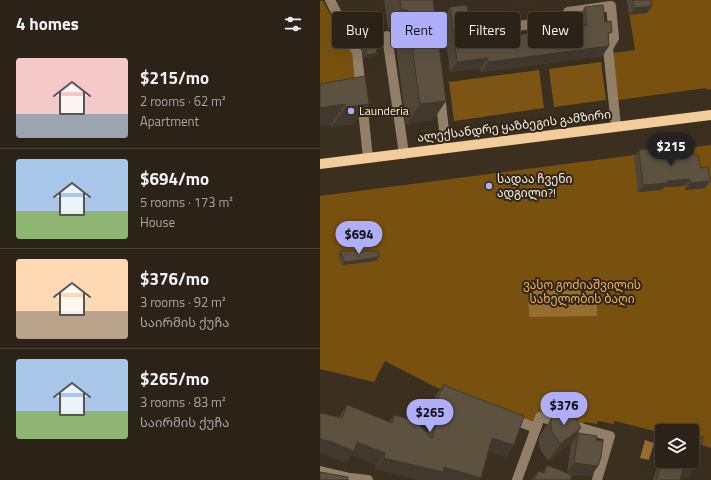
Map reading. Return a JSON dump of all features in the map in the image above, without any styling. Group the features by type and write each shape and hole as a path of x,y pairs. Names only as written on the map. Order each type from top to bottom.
{"main road":[{"name":"ალექსანდრე ყაზბეგის გამზირი","path":"320,164 711,115"}],"street":[{"path":"330,0 356,53 357,90 368,158"},
{"path":"520,26 565,20 568,12 611,6 614,38 608,48 616,126"},
{"path":"387,36 404,154"},
{"path":"438,87 446,148"},
{"path":"500,415 536,428"},
{"path":"517,480 540,417 610,436 597,480"},
{"path":"320,471 350,479 368,480"}],"green space":[{"path":"627,0 711,0 711,89 706,90 706,88 618,100 613,53 635,50"},
{"path":"320,1 323,1 332,17 332,48 349,48 352,54 356,85 320,89"},
{"name":"ვასო გოძიაშვილის სახელობის ბაღი","path":"711,145 711,448 699,444 699,424 655,424 655,431 615,421 613,424 598,421 597,424 585,422 582,427 536,414 532,424 437,388 385,361 374,382 320,369 320,196"}],"shaded area":[{"path":"601,62 606,100 554,107 549,69"},
{"path":"539,70 544,108 454,121 449,82"},
{"path":"597,289 597,316 529,317 528,290"},
{"path":"645,440 654,443 649,460 640,458"}],"building":[{"path":"400,0 433,0 435,12 407,12 407,10 401,10"},
{"path":"633,0 651,0 652,6 634,8"},
{"path":"467,5 468,12 455,12 455,46 450,7"},
{"path":"603,5 605,22 611,21 612,31 611,33 608,33 609,46 488,62 488,58 457,62 455,48 520,48 520,35 528,34 528,48 583,48 583,26 587,25 585,7"},
{"path":"365,48 376,48 377,53 367,55"},
{"path":"412,48 439,48 446,101 420,104"},
{"path":"365,76 369,104 346,107 345,104 320,108 320,84"},
{"path":"661,148 671,157 678,149 693,148 693,155 698,155 701,168 708,167 710,181 690,183 690,179 643,185 639,150"},
{"path":"340,251 378,251 379,257 345,262"},
{"path":"444,384 448,387 524,416 514,445 492,438 481,478 444,467 443,472 384,458 385,453 357,442 354,451 320,439 320,413 342,418 347,405 392,423 394,415 416,421 432,439 438,411 433,409"},
{"path":"563,410 574,415 581,428 560,444 551,430 551,421 552,417"},
{"path":"578,433 597,436 596,440 603,441 598,466 574,463"},
{"path":"699,436 703,437 699,451"},
{"path":"547,465 572,475 570,480 535,480 538,471 544,473"},
{"path":"660,468 683,468 680,480 657,480"},
{"path":"320,472 348,477 348,480 320,480"}],"place":[{"name":"Launderia","path":"351,111"},
{"name":"სადაა ჩვენი ადგილი?!","path":"489,186"}]}
